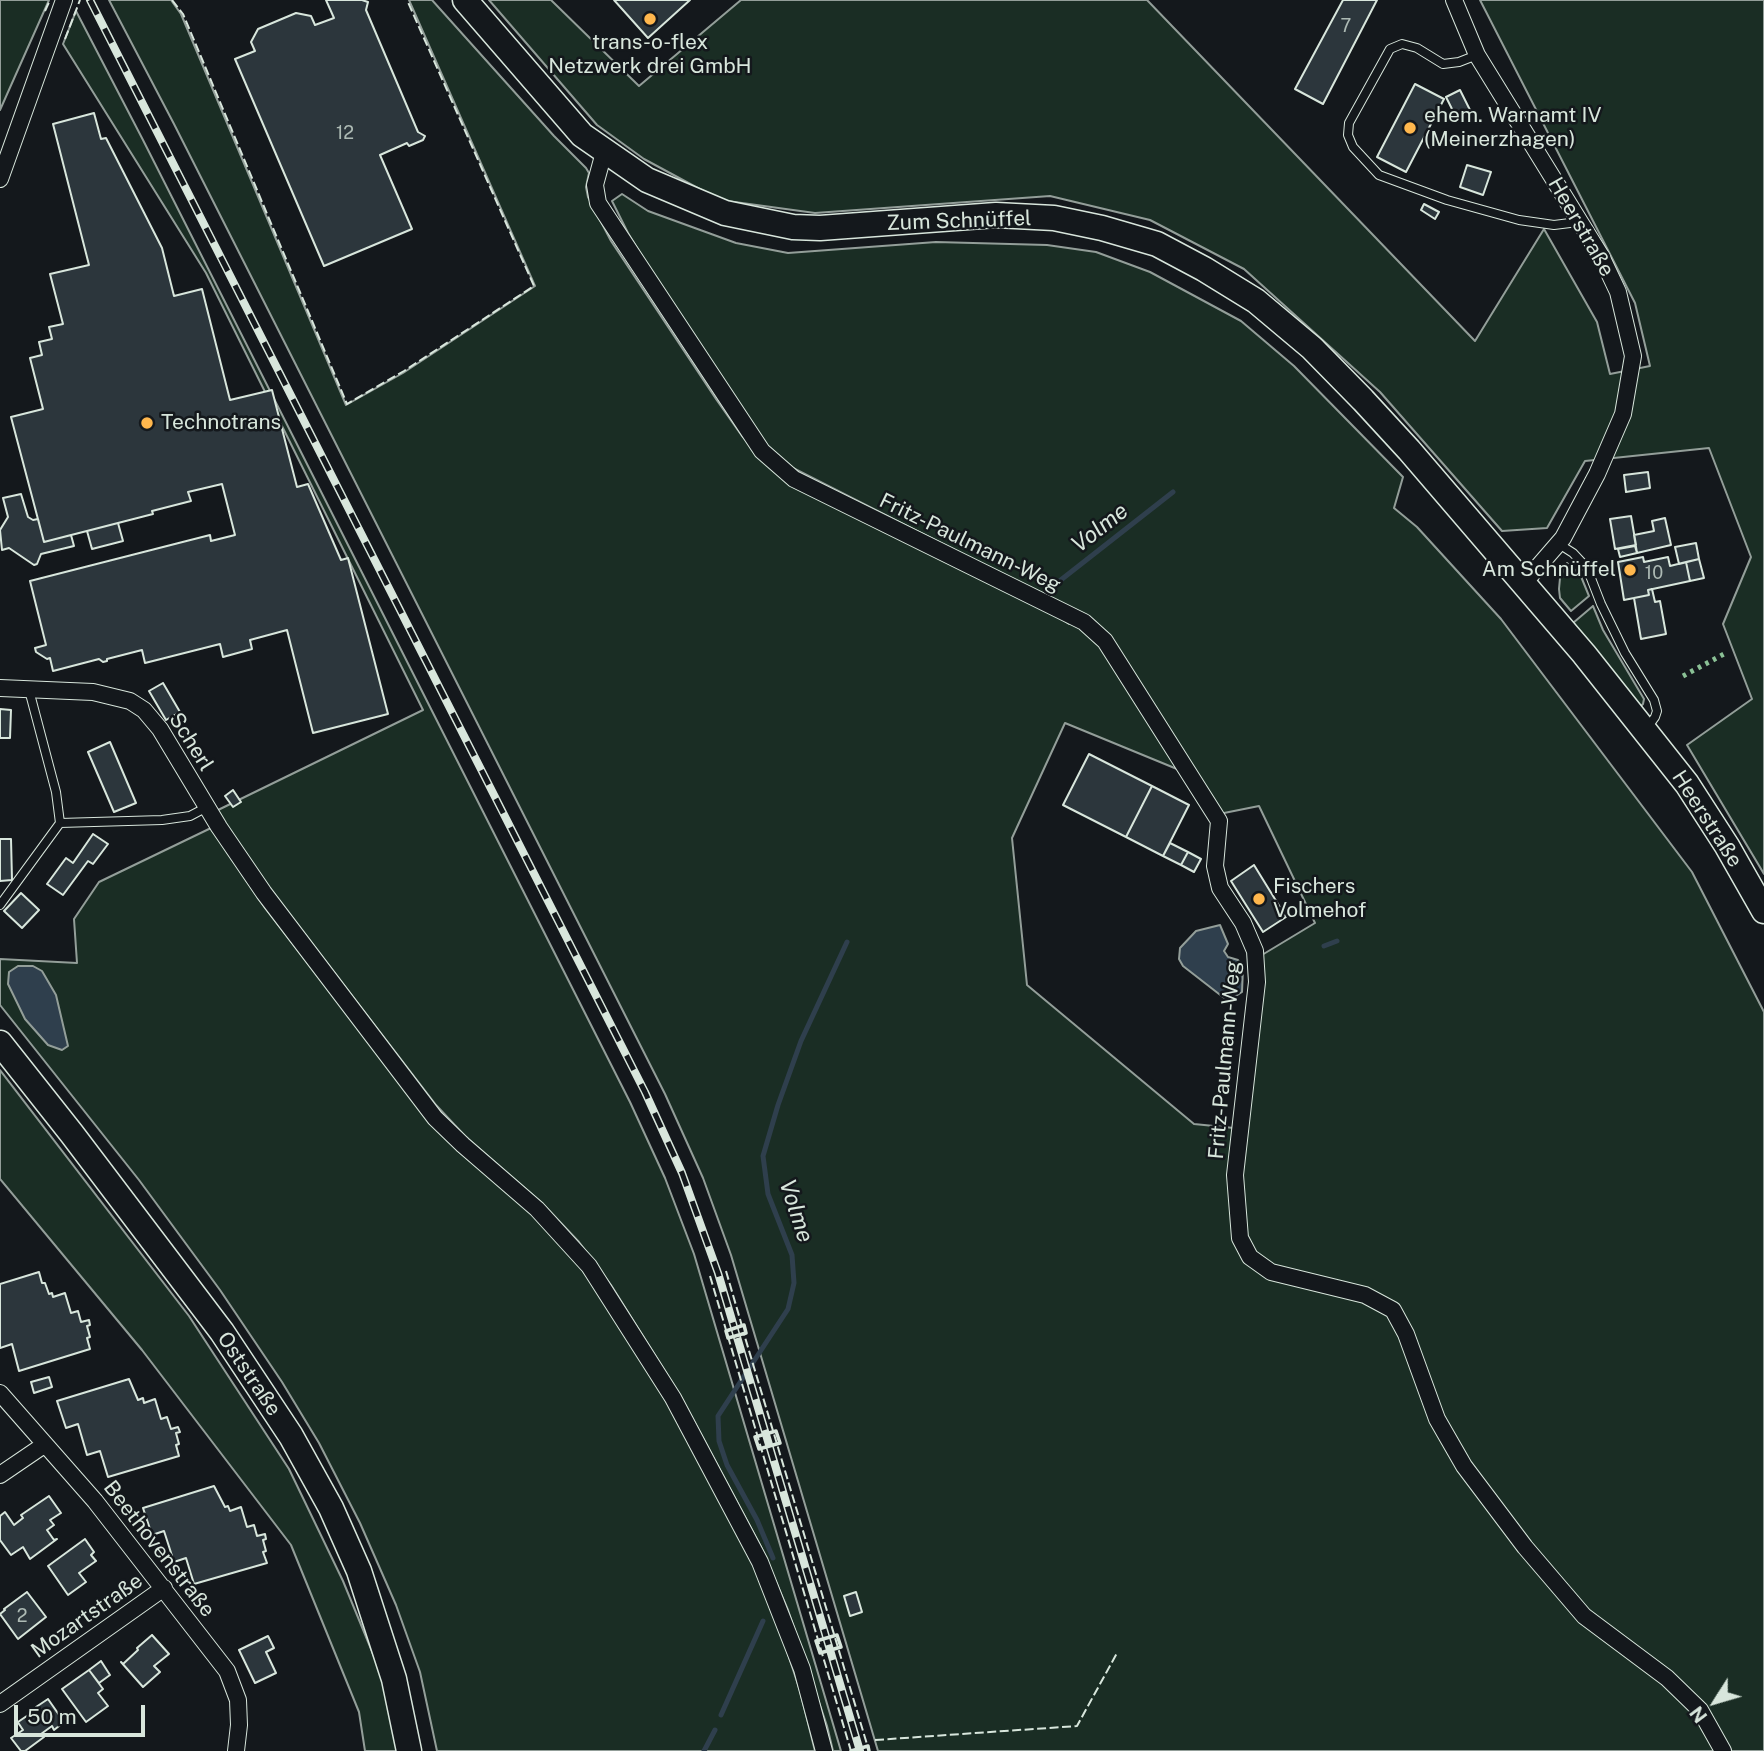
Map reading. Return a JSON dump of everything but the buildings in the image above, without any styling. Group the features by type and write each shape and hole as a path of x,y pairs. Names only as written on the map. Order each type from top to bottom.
{"main road":[{"name":"Zum Schnüffel","path":"465,0 582,135 647,180 725,213 761,222 820,228 1007,215 1066,220 1157,244 1204,269 1256,301 1312,348 1409,450 1524,583"},
{"name":"Heerstraße","path":"1524,583 1686,784 1727,846 1764,911"},
{"name":"Oststraße","path":"0,1043 222,1332 291,1436 331,1508 359,1571 387,1653 405,1721 409,1751"}],"street":[{"path":"0,179 64,0"},
{"name":"Heerstraße","path":"1454,0 1477,55 1601,256 1618,292 1633,356 1623,414 1597,474 1559,544 1524,583"},
{"name":"Fritz-Paulmann-Weg","path":"604,152 595,184 598,203 761,452 794,479 1084,622 1105,641 1219,821 1215,866 1220,888 1243,923 1255,951 1257,982 1235,1175 1240,1238 1251,1257 1271,1272 1366,1295 1393,1310 1406,1334 1437,1419 1464,1466 1525,1547 1584,1616 1667,1678 1700,1710 1723,1751"},
{"name":"Scherl","path":"0,688 93,692 130,701 144,710 160,729 219,827 264,893 435,1118 564,1236 611,1298 673,1398 760,1562 802,1669 824,1751"},
{"name":"Beethovenstraße","path":"0,1394 95,1501 227,1671 238,1700 236,1751"},
{"path":"0,1475 44,1444"},
{"name":"Mozartstraße","path":"0,1704 164,1588"}],"lane":[{"path":"1477,55 1459,62 1443,64 1402,44 1390,50 1349,122 1348,135 1353,146 1379,175 1447,200 1520,220 1554,225 1578,222"},
{"path":"1559,544 1573,553 1587,568 1625,653 1654,700 1656,717 1644,730"},
{"path":"0,905 60,823 57,792 29,690"},
{"path":"60,823 162,820 190,816 207,807"}],"green space":[{"path":"0,0 49,0 0,110"},
{"path":"109,0 171,0 181,14 346,405 403,373 535,286 409,0 432,0 586,168 589,173 586,187 588,197 611,241 742,436 765,460 1042,606 1069,624 1031,589 793,468 761,440 734,408 628,233 612,201 622,194 648,211 736,243 788,253 936,242 1047,245 1096,252 1150,272 1241,321 1294,366 1403,477 1394,508 1417,527 1501,619 1692,872 1764,1012 1764,1751 878,1751 731,1255 703,1178 665,1094","holes":["1065,723 1194,776 1219,814 1259,806 1315,923 1252,961 1234,1128 1194,1124 1027,985 1012,838"]},
{"path":"489,0 551,0 639,86 741,0 1147,0 1475,341 1544,229 1597,322 1610,374 1650,366 1635,303 1480,0 1764,0 1764,874 1687,745 1752,699 1723,624 1751,557 1709,448 1585,461 1547,528 1502,531 1380,392 1244,269 1150,220 1050,196 815,213 720,200 644,159 597,125"},
{"path":"76,11 630,1102 665,1178 694,1254 841,1751 833,1751 788,1610 761,1547 681,1397 611,1285 579,1242 542,1203 465,1136 436,1105 271,890 216,811 423,710 206,273 63,44"},
{"path":"1567,563 1580,574 1589,596 1571,611 1560,598 1559,589 1560,578"},
{"path":"1593,606 1603,630 1644,699 1639,708 1573,623"},
{"path":"211,828 265,908 428,1119 458,1151 538,1218 574,1258 604,1301 669,1406 736,1524 775,1614 800,1691 815,1751 437,1751 420,1672 396,1605 360,1523 319,1443 220,1290 139,1180 0,1005 0,959 77,963 74,919 99,882"},
{"path":"0,1070 189,1316 289,1469 343,1581 385,1683 399,1751 365,1751 359,1712 291,1545 142,1350 0,1179"}],"water":[{"path":"1220,925 1228,944 1224,951 1228,957 1238,960 1243,968 1242,992 1228,1001 1183,966 1179,959 1180,948 1196,931"},
{"path":"18,966 33,966 42,971 56,995 68,1046 62,1050 48,1045 25,1019 8,984 9,972"}],"waterway":[{"name":"Volme","path":"1048,590 1173,492"},
{"name":"Volme","path":"1324,946 1337,941"},
{"name":"Volme","path":"773,1558 757,1520 727,1465 719,1441 718,1416 788,1309 794,1283 792,1255 768,1194 763,1156 801,1041 847,942"},
{"name":"Volme","path":"721,1715 763,1621"},
{"name":"Volme","path":"704,1751 715,1730"}],"railway":[{"path":"90,0 645,1092 682,1173 718,1273 860,1751"}],"hedge":[{"path":"1683,676 1724,654"}],"fence":[{"path":"45,11 50,0"},
{"path":"65,39 80,0"},
{"path":"172,0 183,14 347,404 404,371 534,286 407,0"},
{"path":"726,1271 869,1751"},
{"path":"710,1276 851,1751"},
{"path":"875,1740 1077,1726 1117,1653"}],"wall":[{"path":"744,1325 746,1333 728,1338 726,1331 744,1325"},
{"path":"776,1431 780,1443 759,1449 755,1437 776,1431"},
{"path":"837,1635 841,1647 820,1653 816,1641 837,1635"},
{"path":"851,1751 868,1746 869,1751"}],"place":[{"name":"trans-o-flex Netzwerk drei GmbH","path":"650,19"},
{"name":"ehem. Warnamt IV (Meinerzhagen)","path":"1410,128"},
{"name":"Technotrans","path":"147,423"},
{"name":"Am Schnüffel","path":"1630,570"},
{"name":"Fischers Volmehof","path":"1259,899"}]}
